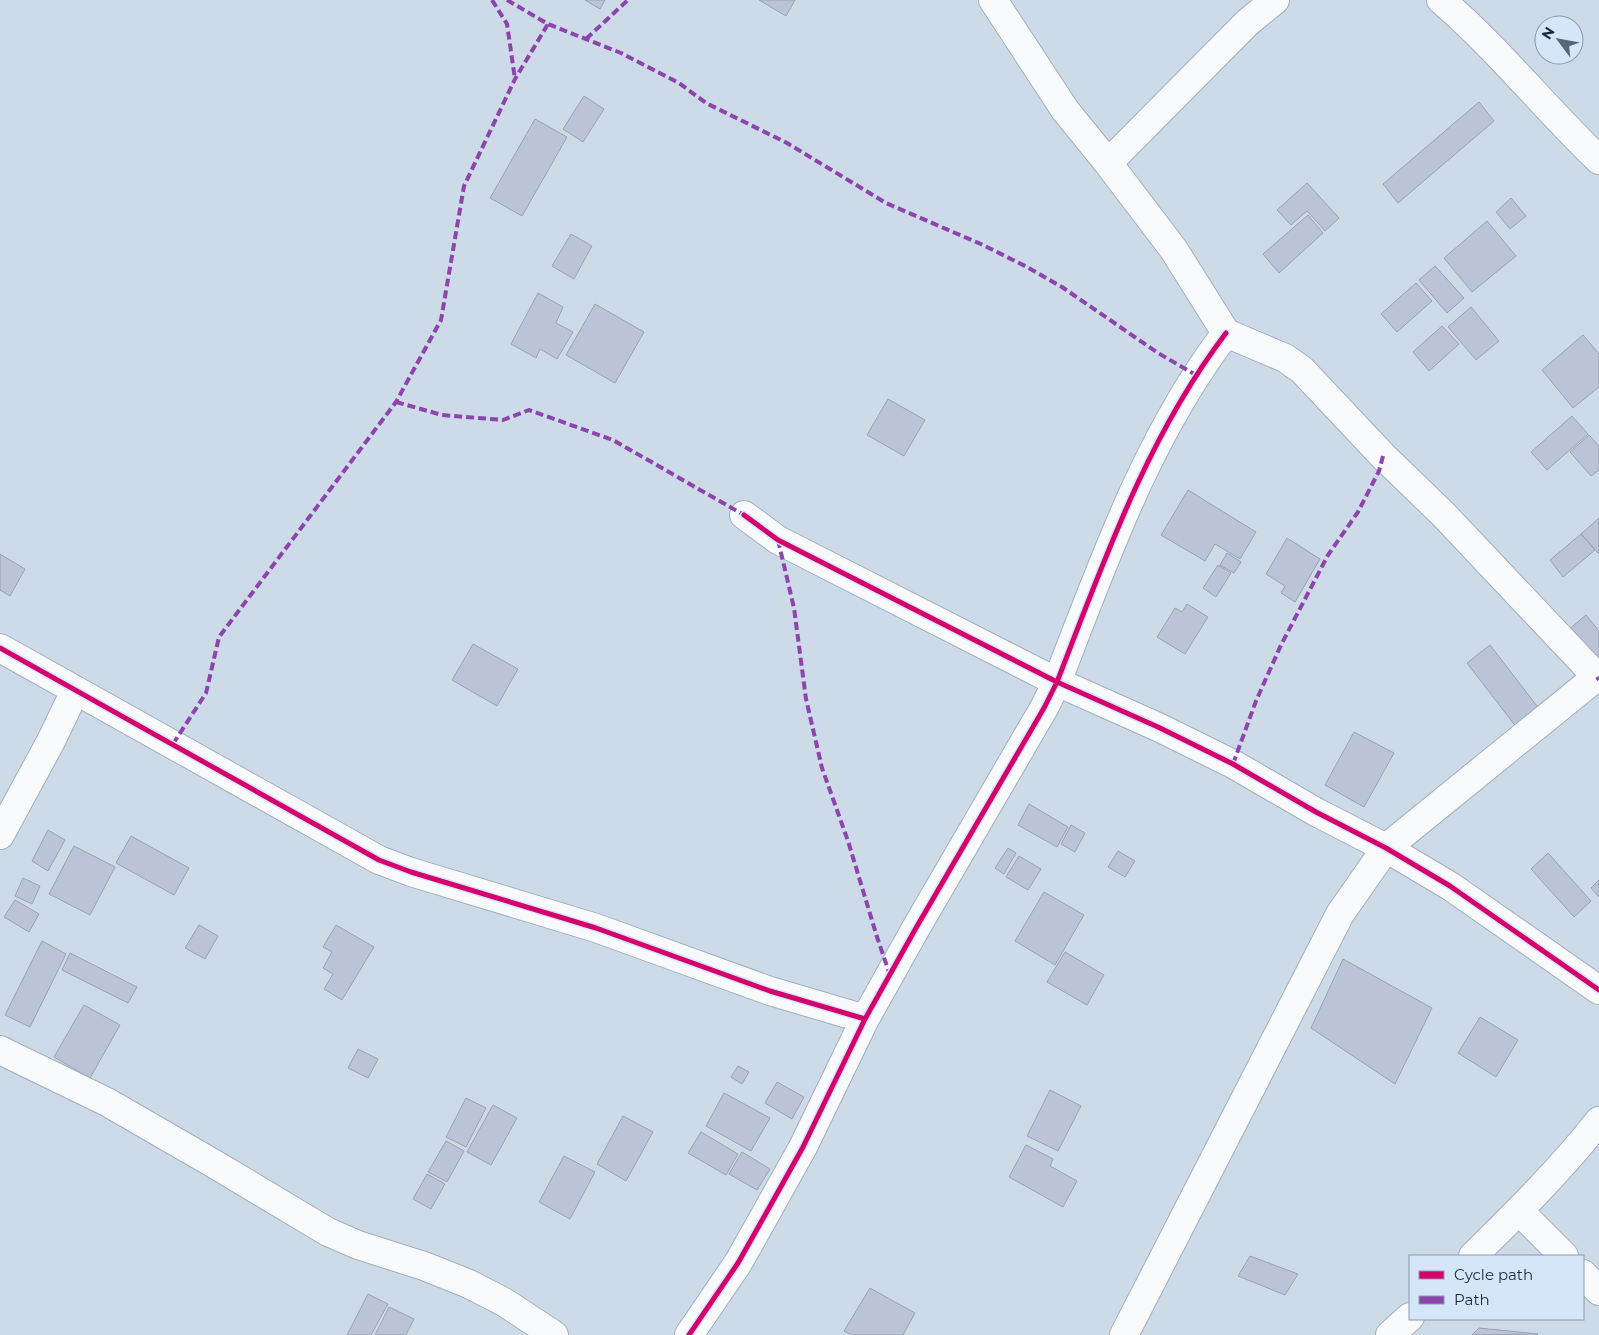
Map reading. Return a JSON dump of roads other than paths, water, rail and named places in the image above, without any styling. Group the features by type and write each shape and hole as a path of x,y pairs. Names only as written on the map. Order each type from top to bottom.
{"street":[{"path":"993,0 1065,110 1174,250 1226,333 1284,358 1302,370 1383,456 1442,514 1598,676 1386,848 1340,914 1124,1335"},
{"path":"1108,163 1248,22 1275,0"},
{"path":"1441,0 1489,45 1599,160"},
{"path":"689,1335 738,1263 765,1216 803,1147 865,1020 945,877 1044,708 1057,682 1131,495 1152,453 1196,375 1226,333"},
{"path":"744,515 778,540 1057,682 1233,764 1316,812 1386,848 1450,886 1599,990"},
{"path":"0,648 379,860 411,872 596,928 770,991 865,1020"},
{"path":"0,835 51,741 75,691"},
{"path":"0,1050 107,1102 328,1232 358,1245 424,1266 469,1284 504,1302 554,1335"},
{"path":"1474,1255 1518,1211 1599,1121"},
{"path":"1518,1211 1563,1255"},
{"path":"1584,1275 1599,1290"},
{"path":"1390,1335 1409,1317"}]}
